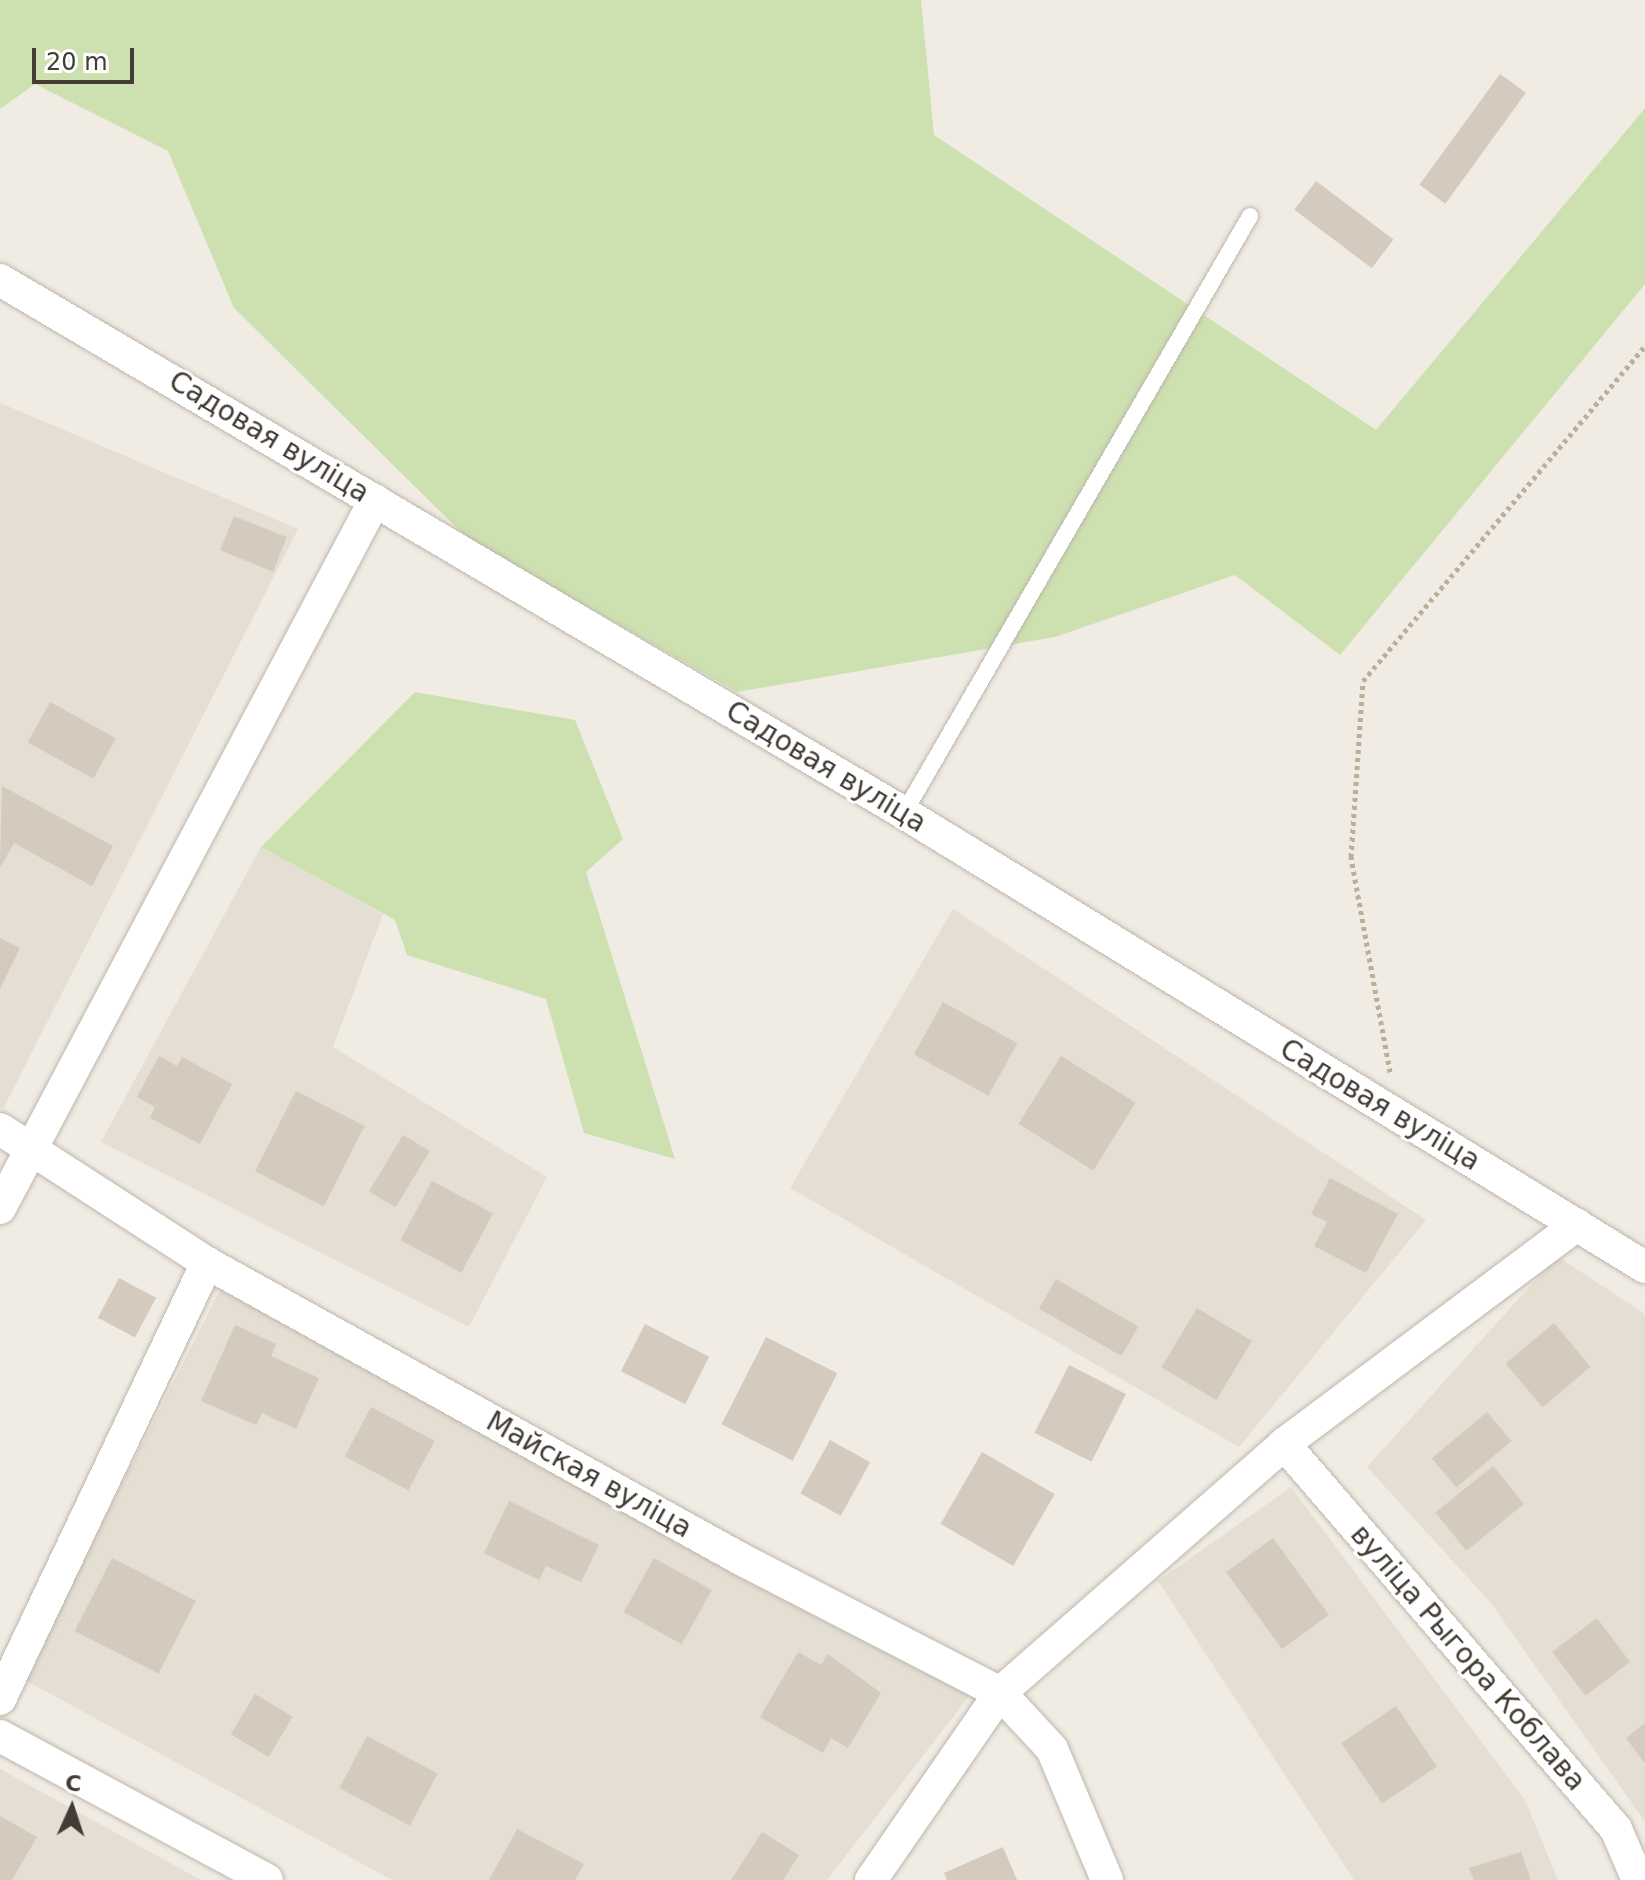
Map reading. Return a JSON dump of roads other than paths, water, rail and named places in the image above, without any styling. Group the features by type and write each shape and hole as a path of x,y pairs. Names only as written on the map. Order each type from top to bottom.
{"street":[{"name":"Садовая вуліца","path":"0,280 904,813 1645,1267"},
{"path":"0,1208 375,500"},
{"name":"Майская вуліца","path":"0,1129 34,1147 207,1263 739,1558 1000,1693 1052,1749 1107,1880"},
{"path":"871,1880 1000,1693 1284,1444 1577,1225"},
{"path":"0,1699 207,1263"},
{"name":"вуліца Рыгора Коблава","path":"1284,1444 1616,1829 1638,1880"},
{"path":"0,1736 267,1880"}],"lane":[{"path":"904,813 1250,216"}]}
